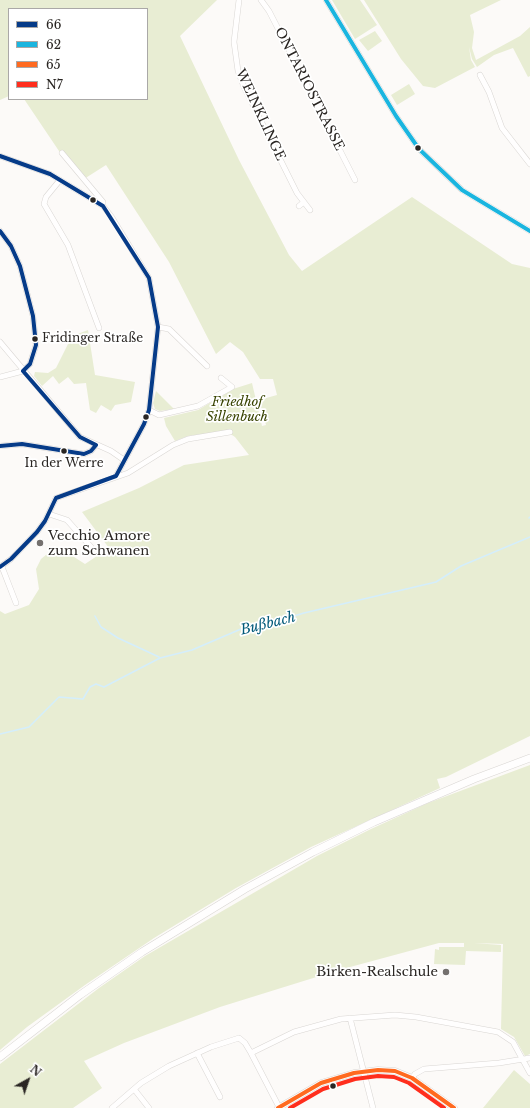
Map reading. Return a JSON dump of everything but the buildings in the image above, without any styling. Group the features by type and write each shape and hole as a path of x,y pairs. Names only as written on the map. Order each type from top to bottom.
{"main road":[{"path":"0,1057 80,995 142,952 245,889 313,852 374,822 474,779 530,758"}],"street":[{"name":"WEINKLINGE","path":"239,0 234,42 238,71 244,87 297,193 310,210"},
{"name":"ONTARIOSTRASSE","path":"261,0 269,11 291,53 355,180"},
{"path":"326,0 396,116 419,149 462,190 530,232"},
{"path":"480,76 490,92 502,128 530,164"},
{"path":"62,153 103,202 103,206"},
{"path":"0,156 35,168 60,180 103,206 111,216 149,278 158,327 149,410 144,424 116,476"},
{"path":"60,180 46,197 44,204 68,245 99,328"},
{"path":"299,206 304,202"},
{"path":"0,231 11,246 20,266 33,316 36,345 30,364 23,371 0,377"},
{"path":"158,327 169,329 207,366"},
{"path":"0,342 80,438 111,451 124,460"},
{"path":"149,410 159,415 198,406 232,387 221,378"},
{"path":"16,603 1,567 36,532 49,514 56,498 128,473 173,445 188,439 230,432"},
{"path":"0,446 22,444 84,454 91,451 96,445"},
{"path":"49,514 67,520 91,547"},
{"path":"251,1053 294,1032 350,1018 395,1015 416,1016 498,1032 513,1042 518,1054 530,1073"},
{"path":"350,1018 365,1071 373,1108"},
{"path":"112,1108 149,1077 197,1053 239,1038 245,1043 251,1053 279,1108 321,1083 365,1071 388,1070 402,1073 412,1078 454,1108"},
{"path":"197,1053 220,1097"},
{"path":"412,1078 415,1074 424,1069 523,1060 530,1058"},
{"path":"134,1089 149,1108"}],"green space":[{"name":"Friedhof Sillenbuch","path":"0,0 217,0 180,36 239,160 289,255 302,271 412,197 512,264 530,268 530,736 446,777 437,779 440,788 311,847 236,888 154,938 85,985 27,1027 0,1050 0,611 5,614 29,605 39,589 36,569 41,559 57,546 85,564 109,548 82,512 139,488 184,465 249,455 235,437 226,431 188,436 175,441 166,426 164,418 198,410 233,389 252,383 262,426 266,425 259,400 277,395 273,379 260,379 243,352 230,342 216,354 169,262 106,165 84,179 59,151 25,100 148,100 148,8 8,8 8,96 0,100"},
{"path":"332,0 360,0 377,25 355,39"},
{"path":"364,0 501,0 470,15 474,32 472,48 476,60 520,36 530,27 530,76 528,77 513,48 494,55 477,67 472,59 469,47 471,60 475,67 435,88 423,86 401,59"},
{"path":"375,31 382,41 368,51 359,40"},
{"path":"409,84 415,94 397,105 391,95"},
{"path":"88,330 95,375 135,382 131,402 115,405 111,411 101,405 96,413 90,410 86,383 74,384 68,377 59,384 53,376 42,386 34,376 35,372 48,373 56,368 72,336"},
{"path":"156,391 174,409 160,411 155,409 153,403"},
{"path":"530,765 530,1054 525,1056 514,1037 501,1029 503,944 474,943 501,945 501,952 466,951 465,965 434,964 435,949 439,950 439,947 464,947 464,943 439,943 339,970 220,1007 124,1043 84,1061 102,1088 73,1108 0,1108 0,1064 99,988 145,956 317,856 371,829 428,803"},
{"path":"514,1070 530,1084 530,1108 483,1108"}],"waterway":[{"name":"Bußbach","path":"0,734 29,727 59,697 83,699 90,687 96,684 104,687 160,658 192,650 248,626 267,624 304,613 436,582 461,566 530,537"},
{"path":"95,616 101,627 118,638 159,657"}],"transit line":[{"name":"62","path":"326,0 396,116 419,149 462,190 530,231"},
{"name":"66","path":"0,156 50,174 103,206 149,278 158,327 149,410 144,424 116,476 56,498 45,521 37,532 11,559 0,567"},
{"name":"66","path":"0,231 11,246 20,266 33,316 36,345 30,364 23,371 80,437 96,445 91,451 84,454 22,444 0,446"},
{"name":"65","path":"278,1108 321,1083 354,1073 378,1070 395,1071 412,1078 454,1108"},
{"name":"N7","path":"290,1108 323,1089 355,1079 378,1076 394,1077 409,1083 444,1108"}],"place":[{"name":"Fridinger Straße","path":"35,339"},
{"name":"In der Werre","path":"64,451"},
{"name":"Vecchio Amore zum Schwanen","path":"40,543"},
{"name":"Birken-Realschule","path":"446,972"}]}
